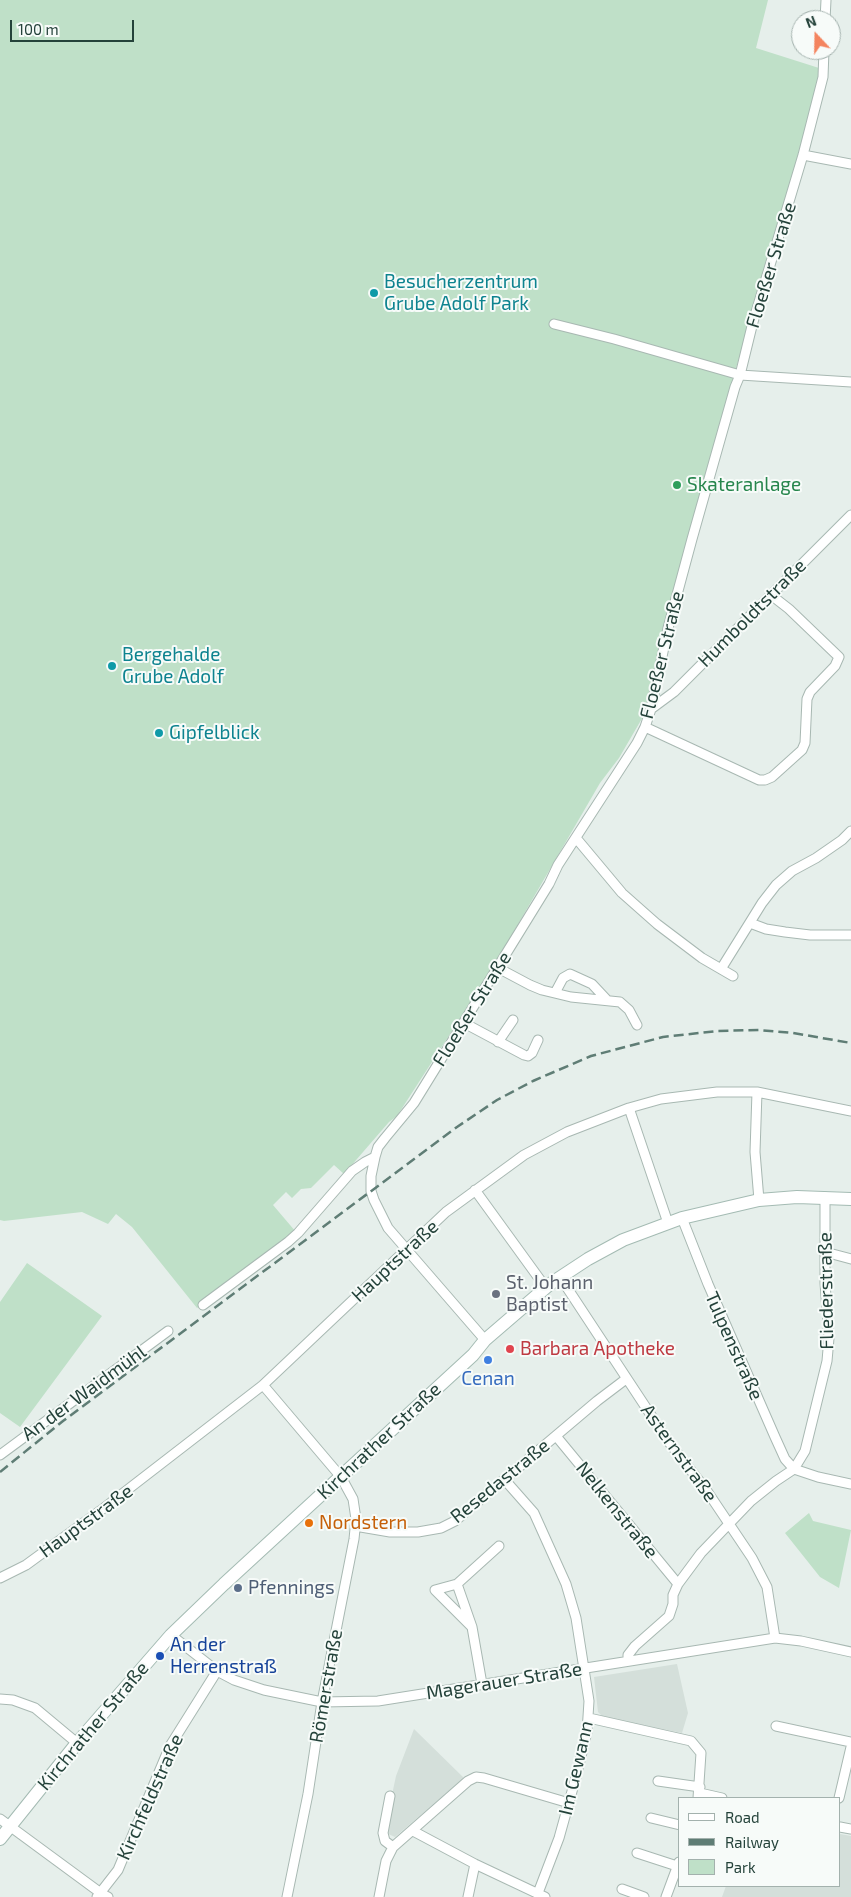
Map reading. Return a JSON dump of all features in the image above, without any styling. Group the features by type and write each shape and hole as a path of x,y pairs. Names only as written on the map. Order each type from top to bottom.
{"main road":[{"name":"Kirchrather Straße","path":"0,1839 5,1823 77,1744 171,1634 473,1355 485,1340 560,1277 623,1240 682,1218 759,1200 825,1197 851,1199"}],"street":[{"name":"Floeßer Straße","path":"485,1340 388,1228 371,1191 371,1176 375,1157 378,1147 414,1104 576,838 637,743 645,727 651,709 668,628 714,459 804,155 822,78 823,60"},
{"path":"804,155 851,164"},
{"path":"554,324 740,375 851,382"},
{"name":"Humboldtstraße","path":"651,709 674,692 851,515"},
{"path":"645,727 759,780 765,780 772,776 802,750 805,743 810,692 835,666 839,657 789,609 771,595"},
{"path":"721,969 776,884 792,871 816,858 842,840 851,831"},
{"path":"576,838 622,893 634,904 683,945 733,976"},
{"path":"750,923 766,929 810,935 851,935"},
{"path":"498,968 530,985 555,993 588,1000 620,1002 626,1006 637,1025"},
{"path":"555,993 563,978 570,974 592,984 607,1000"},
{"path":"498,1042 512,1020"},
{"path":"464,1023 528,1056 532,1053 538,1040"},
{"name":"Hauptstraße","path":"0,1578 26,1565 100,1511 263,1385 407,1251 446,1212 524,1155 567,1132 629,1108 661,1099 717,1092 757,1092 802,1099 851,1111"},
{"path":"757,1092 755,1152 759,1200"},
{"path":"629,1108 668,1223"},
{"path":"203,1305 288,1242 352,1171 375,1157"},
{"path":"475,1190 546,1288"},
{"name":"Fliederstraße","path":"794,1469 806,1452 827,1362 829,1338 824,1252 825,1197"},
{"name":"Tulpenstraße","path":"682,1218 692,1248 774,1437 785,1460 794,1469"},
{"path":"824,1252 851,1259"},
{"name":"Asternstraße","path":"560,1277 626,1380 668,1441 707,1491 752,1558 767,1587 775,1638"},
{"name":"An der Waidmühl","path":"0,1455 168,1331"},
{"name":"Resedastraße","path":"355,1526 390,1532 418,1532 441,1528 467,1512 597,1401 626,1380"},
{"name":"Römerstraße","path":"263,1385 341,1477 353,1499 355,1526 322,1702 308,1794 287,1897"},
{"name":"Nelkenstraße","path":"556,1436 678,1584"},
{"path":"628,1662 628,1655 635,1646 669,1616 678,1584 701,1553 751,1501 794,1469 851,1484"},
{"name":"Im Gewann","path":"504,1479 534,1513 566,1584 575,1613 589,1701 587,1732 569,1803 541,1895"},
{"path":"472,1627 435,1590 458,1584 499,1546"},
{"path":"458,1584 472,1627 482,1684"},
{"name":"Magerauer Straße","path":"171,1634 218,1671 234,1680 264,1690 322,1702 378,1701 775,1638 801,1641 851,1652"},
{"name":"Kirchfeldstraße","path":"102,1896 118,1870 170,1746 218,1671"},
{"path":"0,1699 12,1700 35,1708 77,1744"},
{"path":"589,1718 691,1741 701,1753 699,1793"},
{"path":"776,1726 851,1742"},
{"path":"839,1797 851,1747"},
{"path":"380,1897 386,1861 393,1847 468,1781 476,1777 569,1803"},
{"path":"658,1781 717,1797"},
{"path":"390,1796 383,1833 385,1841 393,1847"},
{"path":"651,1818 678,1825"},
{"path":"5,1823 102,1896"},
{"path":"413,1831 475,1864 541,1895"},
{"path":"637,1853 678,1863"},
{"path":"468,1897 475,1864"},
{"path":"666,1897 678,1866"},
{"path":"622,1889 644,1897"}],"shaded area":[{"path":"677,1664 688,1713 682,1733 603,1717 598,1712 594,1677"},
{"path":"414,1729 464,1778 395,1837 384,1832 396,1776"},
{"path":"841,1834 851,1836 851,1897 722,1897 726,1887 841,1887"}],"green space":[{"path":"0,0 768,0 756,48 819,68 820,79 803,146 736,368 688,546 686,545 644,715 619,758 600,783 492,969 397,1116 389,1122 344,1174 334,1165 311,1188 301,1189 292,1198 286,1192 273,1205 296,1232 197,1308 132,1227 116,1214 108,1224 82,1212 0,1220"},
{"path":"27,1263 102,1316 20,1427 0,1413 0,1302"},
{"path":"809,1513 813,1521 851,1530 839,1588 820,1577 785,1533"}],"railway":[{"path":"0,1472 63,1421 457,1127 497,1100 533,1081 591,1056 663,1037 717,1031 759,1030 793,1033 851,1043"}],"place":[{"name":"Besucherzentrum Grube Adolf Park","path":"374,293"},
{"name":"Skateranlage","path":"677,485"},
{"name":"Bergehalde Grube Adolf","path":"112,666"},
{"name":"Gipfelblick","path":"159,733"},
{"name":"St. Johann Baptist","path":"496,1294"},
{"name":"Barbara Apotheke","path":"510,1349"},
{"name":"Cenan","path":"488,1360"},
{"name":"Nordstern","path":"309,1523"},
{"name":"Pfennings","path":"238,1588"},
{"name":"An der Herrenstraß","path":"160,1656"}]}
